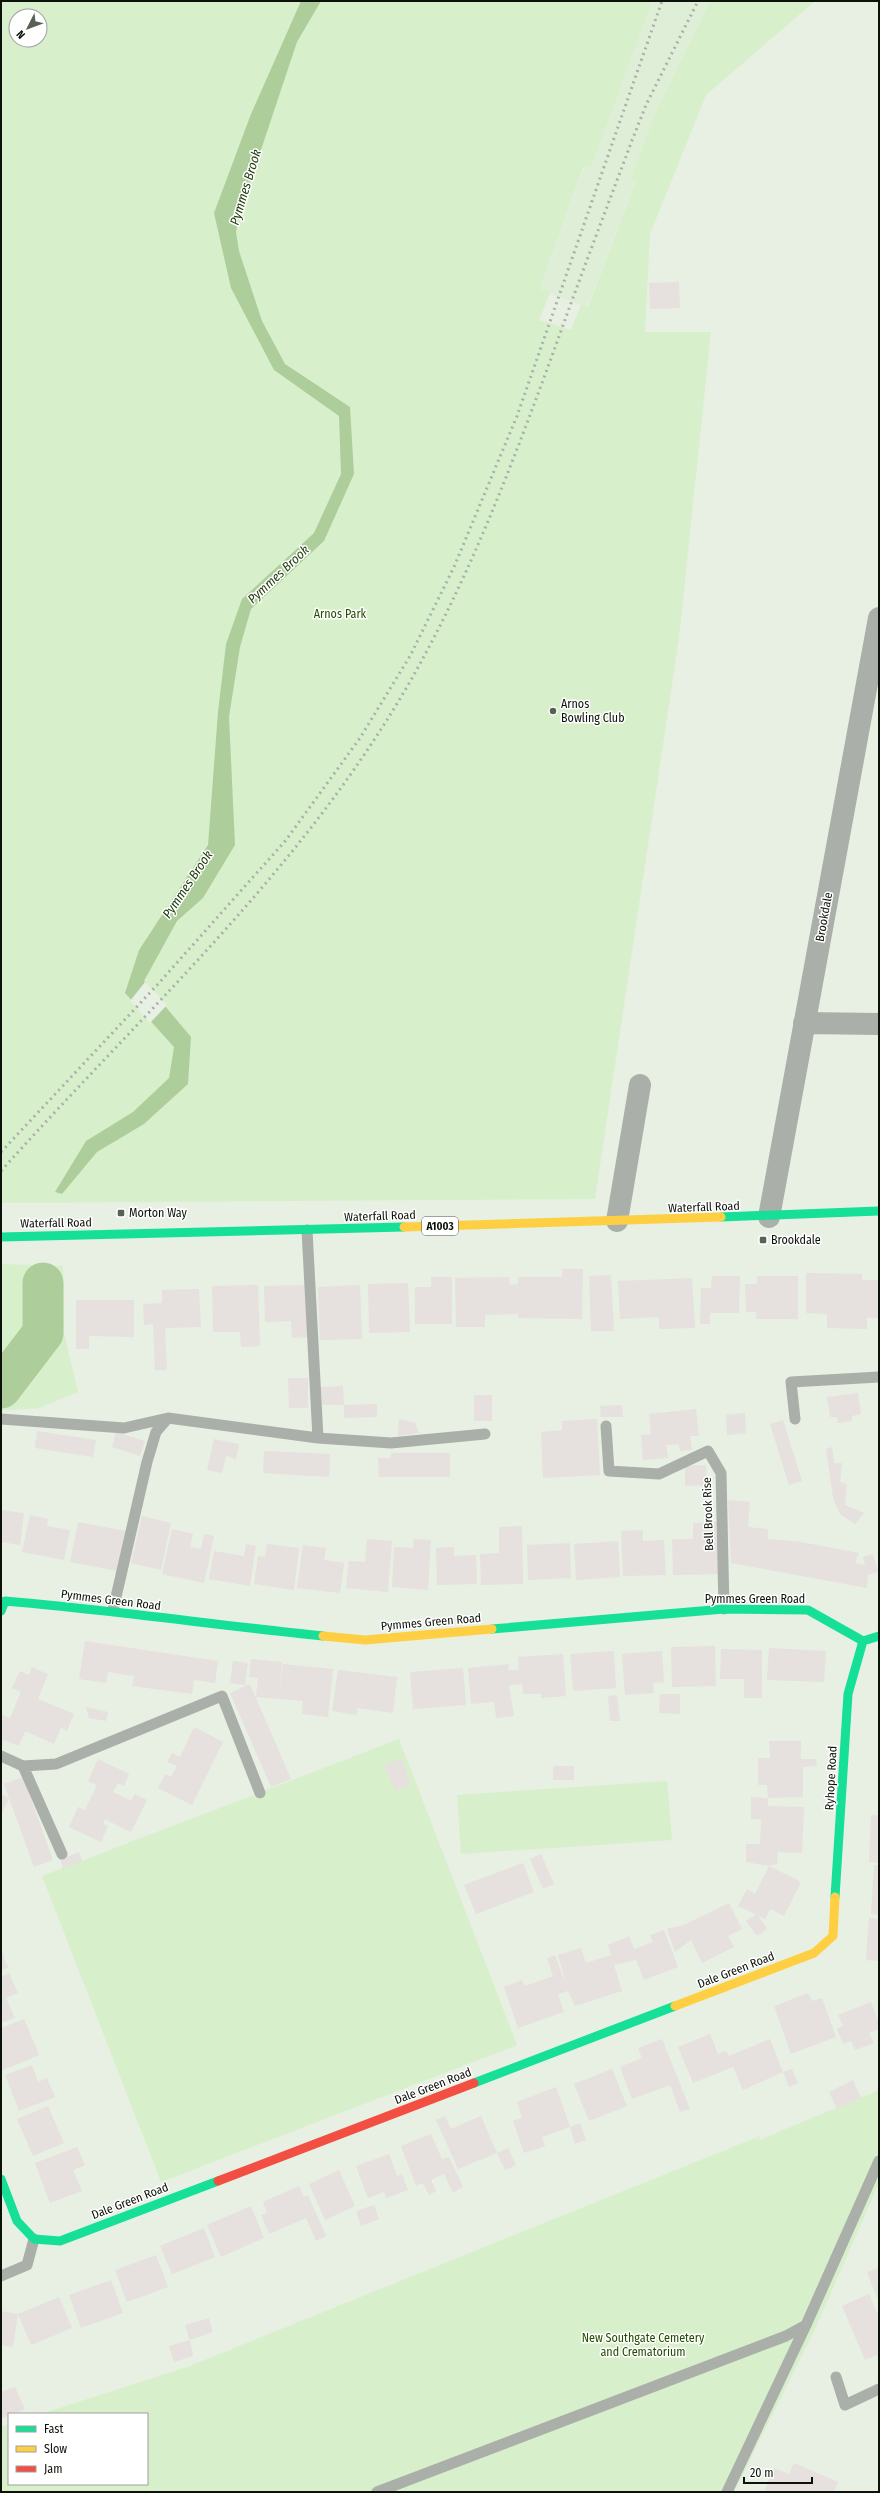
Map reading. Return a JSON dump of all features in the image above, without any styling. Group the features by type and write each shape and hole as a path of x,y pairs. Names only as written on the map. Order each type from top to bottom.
{"street":[{"name":"Brookdale","path":"769,1217 879,618"},
{"path":"804,1023 879,1024"},
{"path":"617,1221 640,1085"},
{"name":"Waterfall Road","path":"1,1236 307,1230 769,1217 879,1211"},
{"name":"Pymmes Green Road","path":"2,1604 113,1610 178,1621 365,1640 724,1609 808,1610 863,1641"},
{"path":"863,1641 879,1636"},
{"name":"Ryhope Road","path":"833,1936 848,1694 863,1641"},
{"name":"Dale Green Road","path":"34,2239 60,2241 814,1953 833,1936"},
{"path":"1,2179 17,2221 34,2239"}],"lane":[{"path":"307,1230 318,1438"},
{"path":"795,1419 791,1382 879,1377"},
{"path":"113,1610 147,1462 156,1432 168,1418"},
{"path":"1,1420 124,1428 168,1418 318,1438 391,1443 485,1434"},
{"name":"Bell Brook Rise","path":"606,1426 609,1471 659,1474 708,1450 721,1473 724,1609"},
{"path":"1,1756 23,1766 56,1764 222,1696 260,1793"},
{"path":"23,1766 62,1854"},
{"path":"727,2492 806,2325 879,2162"},
{"path":"1,2276 27,2266 34,2239"},
{"path":"378,2492 786,2336 806,2325"},
{"path":"836,2377 845,2405 879,2389"}],"shaded area":[{"path":"652,1 710,1 656,112 631,178 636,180 587,307 540,290 585,165 590,167"}],"green space":[{"name":"Arnos Park","path":"1,1 652,1 591,167 584,165 540,289 550,293 539,320 571,330 581,305 588,307 636,181 631,178 656,112 710,1 815,1 706,95 650,234 645,332 711,332 679,638 595,1199 1,1203"},
{"path":"1,1264 63,1266 64,1333 78,1392 39,1408 1,1411"},
{"path":"399,1739 517,2045 161,2182 42,1876"},
{"path":"667,1781 672,1840 461,1854 457,1795"},
{"name":"New Southgate Cemetery and Crematorium","path":"879,2090 879,2183 815,2329 734,2492 1,2492 1,2427 8,2424 8,2485 148,2485 148,2413 44,2413 187,2367 760,2136 759,2140"}],"water":[{"path":"301,1 321,1 297,42 239,216 236,232 239,251 262,321 285,364 350,407 354,474 324,541 251,609 240,647 229,717 235,845 203,898 177,921 144,981 191,1037 188,1084 144,1124 97,1152 62,1194 55,1192 86,1141 133,1112 169,1078 174,1047 125,993 139,950 208,845 218,712 226,644 242,599 314,533 341,474 339,416 274,370 231,288 214,213 251,114"}],"pier":[{"path":"145,982 167,1005 150,1023 130,1001"}],"building":[{"path":"679,282 680,308 650,309 649,283"},
{"path":"562,1269 583,1269 582,1319 518,1318 518,1314 485,1315 485,1327 456,1327 455,1278 509,1277 510,1285 518,1284 518,1277 562,1277"},
{"path":"806,1273 862,1274 862,1280 879,1280 879,1318 867,1318 867,1329 827,1328 827,1314 806,1313"},
{"path":"611,1275 614,1331 591,1331 589,1276"},
{"path":"712,1276 740,1276 739,1313 710,1313 710,1324 700,1324 701,1288 711,1288"},
{"path":"757,1276 798,1276 798,1319 756,1319 756,1312 746,1312 745,1284 757,1284"},
{"path":"431,1277 452,1277 452,1324 415,1324 415,1287 431,1287"},
{"path":"692,1278 695,1328 659,1329 659,1317 620,1319 618,1281"},
{"path":"408,1283 410,1332 369,1333 368,1284"},
{"path":"258,1285 260,1346 241,1347 240,1332 213,1332 212,1286"},
{"path":"307,1285 309,1337 292,1338 291,1321 265,1322 264,1286"},
{"path":"360,1285 362,1339 320,1340 318,1287"},
{"path":"199,1289 201,1327 165,1328 167,1370 155,1370 153,1324 144,1325 143,1304 162,1303 162,1290"},
{"path":"76,1300 134,1300 134,1337 89,1336 89,1349 76,1349"},
{"path":"288,1378 308,1378 308,1408 289,1408"},
{"path":"343,1386 344,1405 322,1405 321,1387"},
{"path":"858,1393 861,1414 852,1416 852,1421 838,1423 837,1417 830,1417 827,1397"},
{"path":"474,1395 492,1395 492,1421 474,1421"},
{"path":"377,1404 377,1417 344,1418 344,1405"},
{"path":"622,1405 623,1417 601,1417 600,1406"},
{"path":"696,1409 699,1436 690,1436 692,1450 680,1451 679,1444 666,1445 668,1458 643,1460 641,1435 651,1434 649,1414"},
{"path":"745,1413 746,1433 727,1435 726,1415"},
{"path":"399,1419 415,1423 419,1433 398,1436"},
{"path":"597,1419 600,1475 543,1478 541,1432 562,1430 562,1421"},
{"path":"783,1420 802,1481 789,1485 770,1424"},
{"path":"37,1431 96,1440 93,1457 35,1448"},
{"path":"116,1432 145,1441 140,1456 112,1447"},
{"path":"214,1439 239,1444 236,1459 226,1456 222,1473 207,1470"},
{"path":"832,1447 834,1463 842,1463 840,1482 847,1484 845,1505 864,1513 855,1524 840,1514 833,1498 826,1449"},
{"path":"264,1451 330,1454 329,1477 263,1473"},
{"path":"391,1453 450,1453 450,1477 379,1477 378,1458 391,1458"},
{"path":"706,1465 707,1485 685,1486 685,1466"},
{"path":"728,1500 750,1502 748,1527 768,1529 768,1539 801,1542 859,1553 855,1563 865,1565 863,1557 873,1554 878,1572 868,1575 867,1588 731,1563"},
{"path":"1,1510 24,1513 20,1545 1,1542"},
{"path":"30,1515 48,1519 47,1526 70,1530 64,1560 22,1552"},
{"path":"142,1516 171,1523 161,1570 131,1563"},
{"path":"78,1522 126,1531 118,1571 70,1562"},
{"path":"717,1522 718,1574 673,1575 672,1539 693,1539 693,1523"},
{"path":"522,1526 523,1584 481,1585 480,1554 499,1553 499,1527"},
{"path":"172,1529 193,1534 190,1547 201,1549 204,1534 214,1536 204,1583 162,1574"},
{"path":"643,1530 643,1541 664,1540 666,1575 623,1576 621,1531"},
{"path":"367,1539 392,1541 388,1592 346,1588 349,1561 365,1562"},
{"path":"414,1539 431,1540 428,1590 392,1587 394,1547 413,1548"},
{"path":"618,1541 620,1577 576,1580 574,1544"},
{"path":"570,1543 571,1578 528,1580 527,1545"},
{"path":"246,1544 256,1546 250,1586 209,1579 214,1551 244,1556"},
{"path":"267,1544 299,1548 294,1590 254,1584 258,1556 265,1557"},
{"path":"303,1545 326,1548 324,1560 344,1563 340,1593 297,1588"},
{"path":"454,1547 454,1556 476,1555 477,1584 437,1585 436,1548"},
{"path":"85,1641 218,1661 215,1683 194,1680 192,1694 132,1686 134,1676 108,1672 106,1683 79,1679"},
{"path":"715,1646 716,1686 672,1687 671,1647"},
{"path":"769,1648 826,1651 824,1682 767,1680"},
{"path":"721,1649 762,1650 762,1698 744,1698 744,1679 720,1679"},
{"path":"614,1651 616,1688 573,1691 570,1654"},
{"path":"662,1651 664,1682 653,1683 654,1693 625,1695 622,1654"},
{"path":"563,1654 566,1696 541,1698 541,1694 523,1694 522,1684 509,1685 514,1716 496,1718 494,1702 471,1704 468,1668 509,1664 508,1670 519,1670 518,1657"},
{"path":"251,1659 282,1662 280,1691 283,1664 333,1669 328,1717 302,1714 303,1701 256,1697 258,1678 249,1677"},
{"path":"233,1661 248,1663 245,1685 230,1683"},
{"path":"32,1667 48,1674 38,1699 74,1714 67,1731 61,1728 54,1744 25,1731 19,1746 1,1739 1,1714 10,1718 21,1692 12,1688 20,1671 29,1675"},
{"path":"463,1668 466,1705 413,1709 410,1672"},
{"path":"338,1670 397,1677 393,1713 357,1708 357,1715 332,1711"},
{"path":"250,1684 291,1779 271,1787 230,1693"},
{"path":"660,1694 680,1694 680,1714 659,1713"},
{"path":"617,1695 620,1721 610,1721 608,1696"},
{"path":"86,1707 108,1712 106,1721 89,1718"},
{"path":"194,1727 223,1742 192,1805 158,1788 165,1774 171,1777 177,1766 167,1762 172,1753 180,1757"},
{"path":"769,1741 801,1741 801,1759 816,1759 817,1766 803,1767 803,1797 768,1798 767,1785 758,1785 758,1758 770,1758"},
{"path":"401,1758 411,1785 395,1791 384,1765"},
{"path":"98,1759 129,1774 124,1786 118,1783 113,1792 131,1801 135,1794 147,1800 131,1832 105,1819 103,1824 108,1826 101,1842 69,1827 78,1807 85,1810 97,1785 88,1781"},
{"path":"553,1766 574,1766 574,1780 553,1780"},
{"path":"23,1777 53,1860 34,1867 4,1784"},
{"path":"1,1794 9,1798 1,1815"},
{"path":"751,1797 768,1798 768,1806 804,1807 802,1853 778,1852 777,1864 769,1866 746,1862 746,1844 760,1844 761,1819 751,1819"},
{"path":"871,1815 879,1815 879,1863 869,1862"},
{"path":"79,1852 82,1861 63,1868 60,1859"},
{"path":"541,1854 554,1884 543,1889 530,1859"},
{"path":"523,1863 534,1892 476,1914 464,1885"},
{"path":"874,1865 879,1865 879,1915 871,1914"},
{"path":"769,1866 801,1882 784,1916 771,1909 765,1919 738,1906 747,1889 755,1894"},
{"path":"729,1903 742,1929 728,1936 734,1947 702,1963 691,1940 675,1952 667,1929 684,1925"},
{"path":"757,1914 767,1929 757,1936 746,1921"},
{"path":"869,1918 879,1919 879,1961 866,1960"},
{"path":"664,1930 678,1967 644,1980 636,1960 614,1965 622,1991 575,2006 568,1991 558,1994 564,2012 518,2028 504,1987 522,1980 525,1986 553,1976 547,1958 555,1955 567,1987 558,1955 581,1948 586,1963 611,1955 608,1945 629,1936 634,1949 653,1942 650,1935"},
{"path":"1,1950 8,1968 1,1970"},
{"path":"9,1973 18,1993 6,1998 15,2018 1,2023 1,1977"},
{"path":"808,1993 812,2001 822,1998 836,2037 791,2054 774,2006"},
{"path":"871,2002 879,2023 879,2029 869,2033 874,2043 855,2050 851,2041 843,2044 837,2029 843,2026 838,2015"},
{"path":"24,2019 39,2055 1,2071 1,2028"},
{"path":"710,2034 718,2054 726,2051 729,2056 770,2039 783,2072 743,2090 733,2067 693,2083 678,2047"},
{"path":"662,2039 690,2109 680,2112 670,2085 632,2099 620,2067 642,2058 638,2048"},
{"path":"32,2065 38,2082 47,2078 55,2097 19,2111 5,2075"},
{"path":"612,2069 627,2106 589,2121 574,2084"},
{"path":"792,2069 798,2083 789,2087 783,2072"},
{"path":"853,2080 861,2098 837,2109 829,2092"},
{"path":"556,2087 570,2127 542,2137 545,2146 524,2153 513,2121 522,2118 517,2102"},
{"path":"48,2106 64,2143 33,2156 17,2119"},
{"path":"445,2116 451,2129 481,2116 497,2153 458,2169 436,2120"},
{"path":"580,2123 586,2140 575,2144 570,2127"},
{"path":"431,2134 442,2159 449,2157 463,2187 453,2193 444,2174 431,2180 436,2191 429,2195 423,2183 416,2186 401,2146"},
{"path":"77,2147 85,2165 73,2170 82,2191 50,2203 35,2163"},
{"path":"508,2148 516,2165 505,2170 497,2153"},
{"path":"389,2154 397,2176 402,2174 408,2190 386,2198 384,2192 368,2198 356,2166"},
{"path":"339,2170 355,2206 325,2220 309,2184"},
{"path":"299,2186 304,2197 308,2195 326,2236 316,2241 306,2218 269,2234 261,2215 267,2213 263,2202"},
{"path":"374,2205 379,2219 361,2226 356,2211"},
{"path":"251,2206 264,2238 221,2257 207,2225"},
{"path":"204,2228 215,2257 172,2274 160,2246"},
{"path":"156,2255 168,2287 127,2302 115,2270"},
{"path":"879,2268 879,2303 867,2272"},
{"path":"111,2280 123,2313 81,2328 69,2295"},
{"path":"869,2294 879,2317 879,2360 877,2355 865,2360 842,2306"},
{"path":"59,2297 72,2328 31,2345 18,2314"},
{"path":"1,2311 18,2314 13,2347 1,2345"},
{"path":"209,2318 213,2332 190,2340 185,2325"},
{"path":"190,2340 193,2356 174,2362 169,2346"},
{"path":"15,2387 25,2409 15,2413 8,2413 8,2416 3,2418 1,2412 1,2392"},
{"path":"794,2463 838,2482 834,2492 764,2492 774,2468 789,2474"}],"waterway":[{"name":"Pymmes Brook","path":"1,1388 43,1333 43,1283"}],"railway":[{"path":"1,1152 159,983 286,840 360,738 410,656 454,567 517,416 662,1"},
{"path":"1,1171 196,962 289,855 333,799 374,740 403,694 430,646 477,548 518,447 646,105 698,1"}],"traffic: fast":[{"path":"721,1217 879,1211"},
{"path":"1,1237 404,1227"},
{"path":"1,1611 5,1601 323,1636"},
{"path":"492,1629 724,1609 808,1610 863,1641"},
{"path":"835,1897 848,1694 863,1641 879,1636"},
{"path":"474,2083 675,2006"},
{"path":"1,2179 17,2221 34,2239 60,2241 218,2181"}],"traffic: slow":[{"path":"404,1227 721,1217"},
{"path":"323,1636 365,1640 492,1629"},
{"path":"675,2006 814,1953 833,1936 835,1897"}],"traffic: jam":[{"path":"218,2181 474,2083"}],"place":[{"name":"Arnos Bowling Club","path":"553,711"},
{"name":"Morton Way","path":"121,1213"},
{"name":"Brookdale","path":"763,1240"}]}
